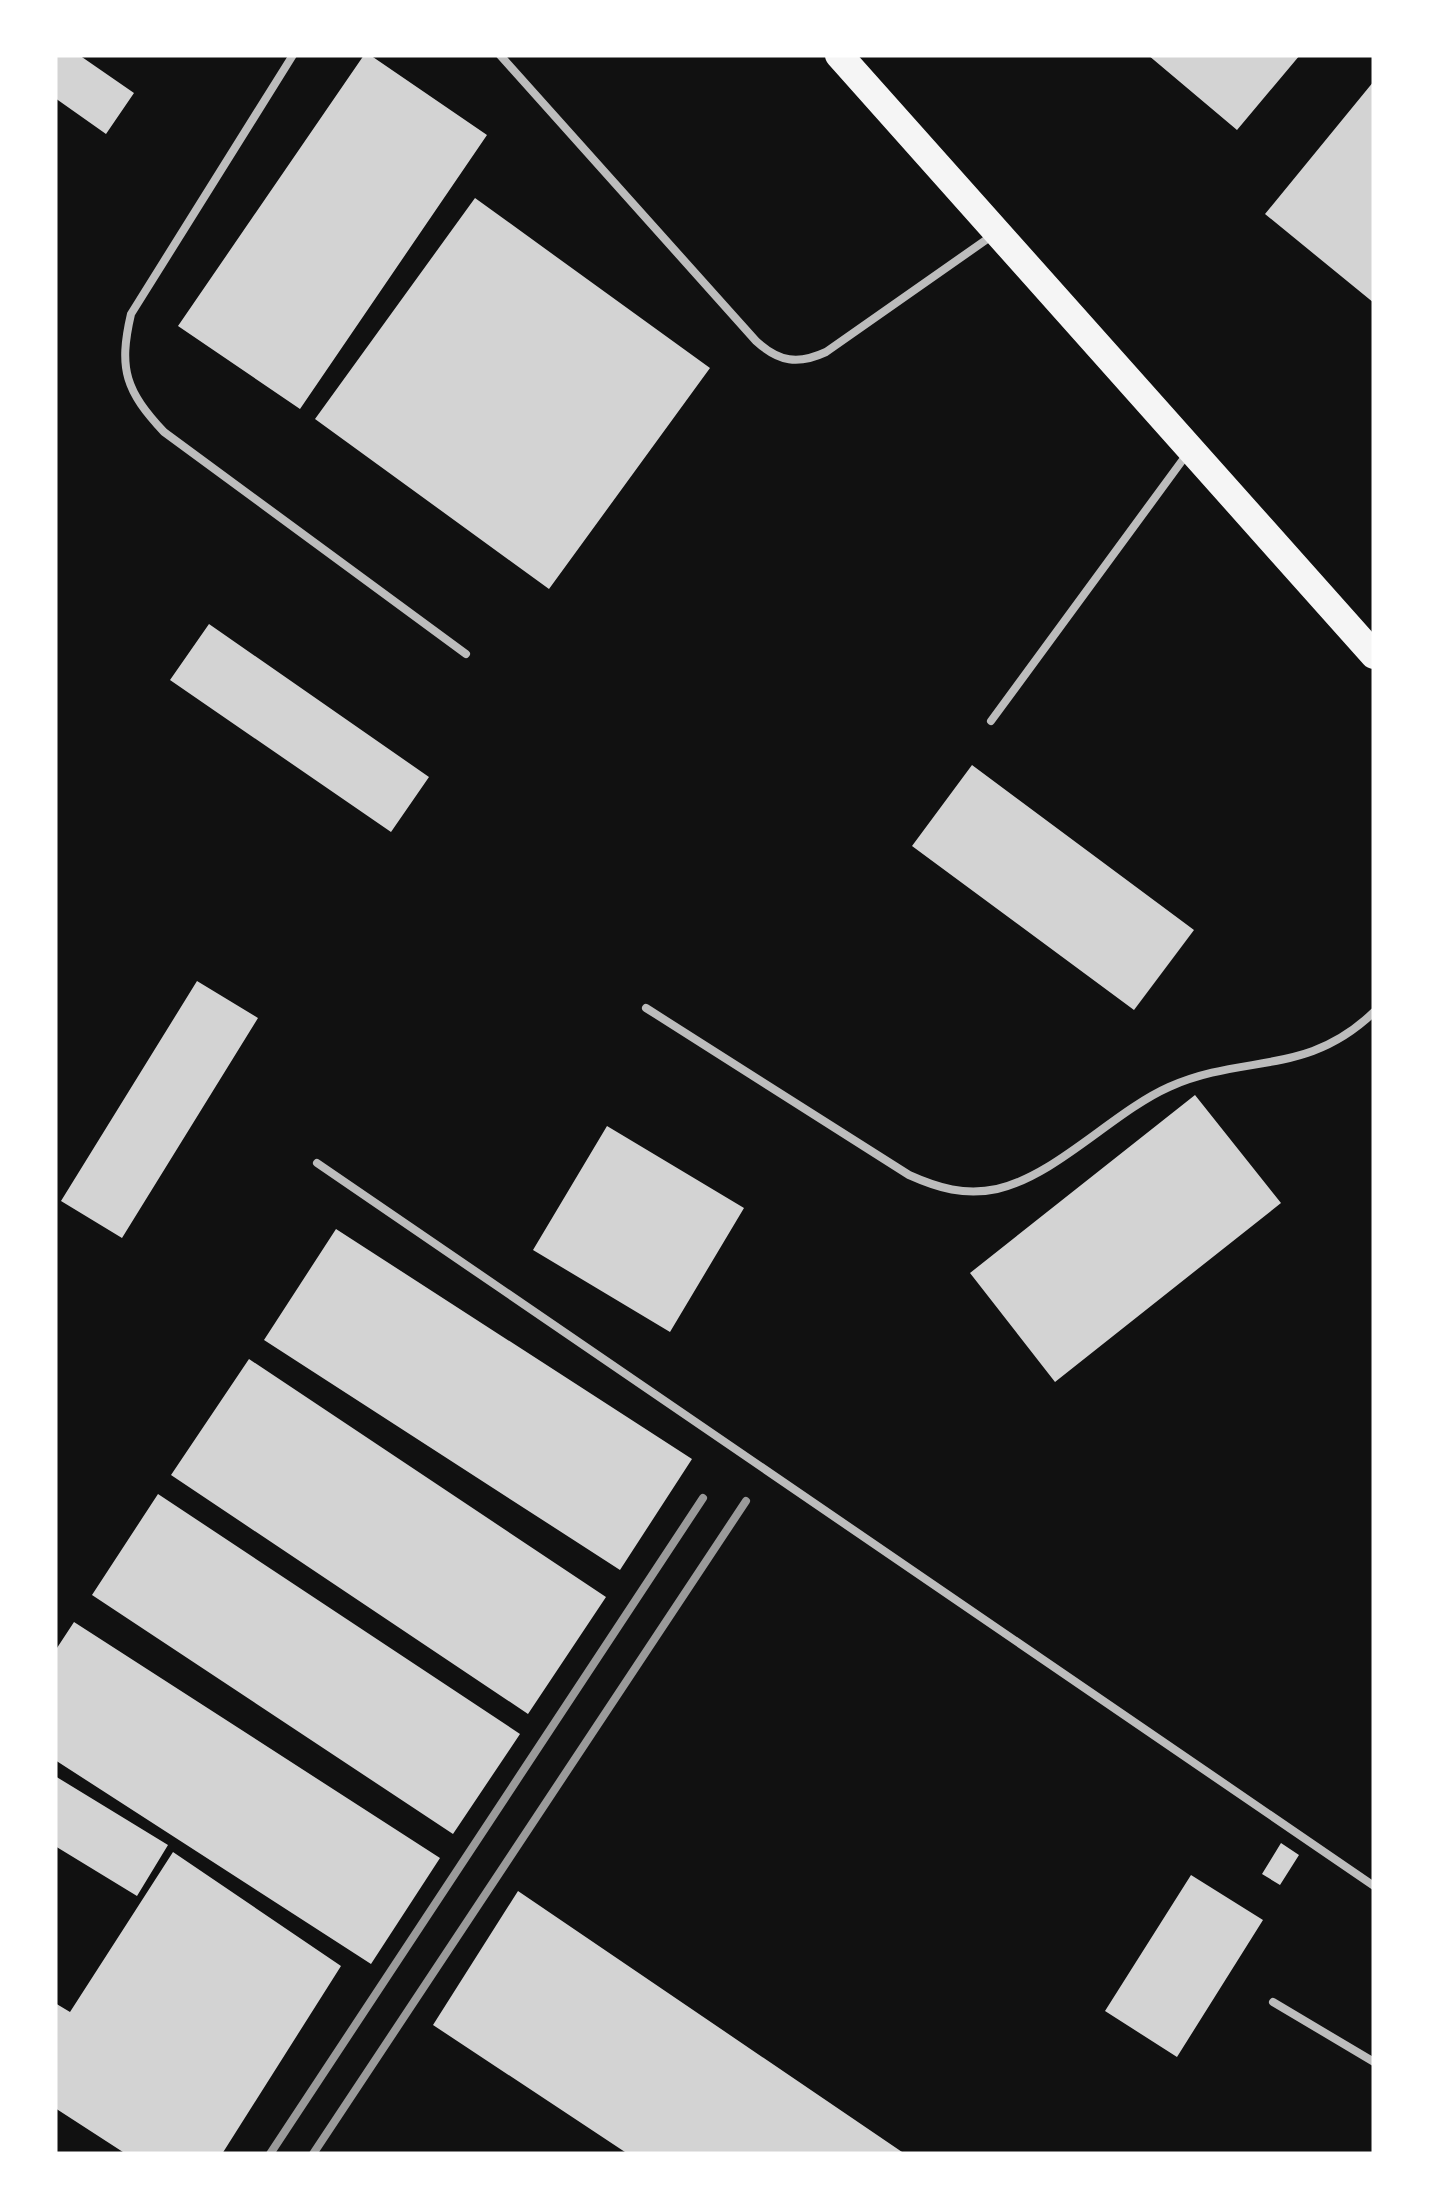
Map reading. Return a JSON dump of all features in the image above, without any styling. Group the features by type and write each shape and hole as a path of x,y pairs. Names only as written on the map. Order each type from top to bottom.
{"highway":[{"path":"840,55 1374,656"}],"lane":[{"path":"293,55 131,314 124,343 124,375 140,406 164,432 466,654"},
{"path":"500,55 770,354 790,361 826,352 997,232"},
{"path":"991,721 1190,450"},
{"path":"646,1008 909,1175 936,1187 968,1193 1026,1178 1164,1089 1202,1074 1276,1064 1317,1052 1354,1032 1374,1012"},
{"path":"317,1163 1374,1886"},
{"path":"1273,2002 1374,2062"}],"building":[{"path":"55,55 79,55 134,93 106,134 55,98"},
{"path":"364,55 370,55 487,135 300,409 178,326"},
{"path":"1148,55 1300,55 1237,130"},
{"path":"1374,81 1374,303 1265,214"},
{"path":"475,198 710,368 549,589 315,419"},
{"path":"209,624 429,777 391,832 170,680"},
{"path":"972,765 1194,930 1134,1010 912,846"},
{"path":"197,981 258,1018 122,1238 61,1201"},
{"path":"1195,1095 1281,1203 1055,1382 970,1273"},
{"path":"607,1126 744,1208 670,1332 533,1250"},
{"path":"336,1229 692,1459 620,1570 264,1340"},
{"path":"249,1359 606,1597 528,1714 171,1475"},
{"path":"158,1494 520,1734 453,1834 92,1595"},
{"path":"74,1622 440,1858 371,1964 55,1760 55,1651"},
{"path":"55,1776 168,1845 137,1896 55,1846"},
{"path":"1281,1843 1299,1855 1280,1885 1262,1874"},
{"path":"173,1852 341,1966 222,2154 126,2154 55,2108 55,2003 70,2012"},
{"path":"1191,1875 1263,1920 1177,2057 1105,2011"},
{"path":"518,1891 905,2154 628,2154 433,2025"}],"railway":[{"path":"270,2154 703,1498"},
{"path":"313,2154 746,1501"}]}
